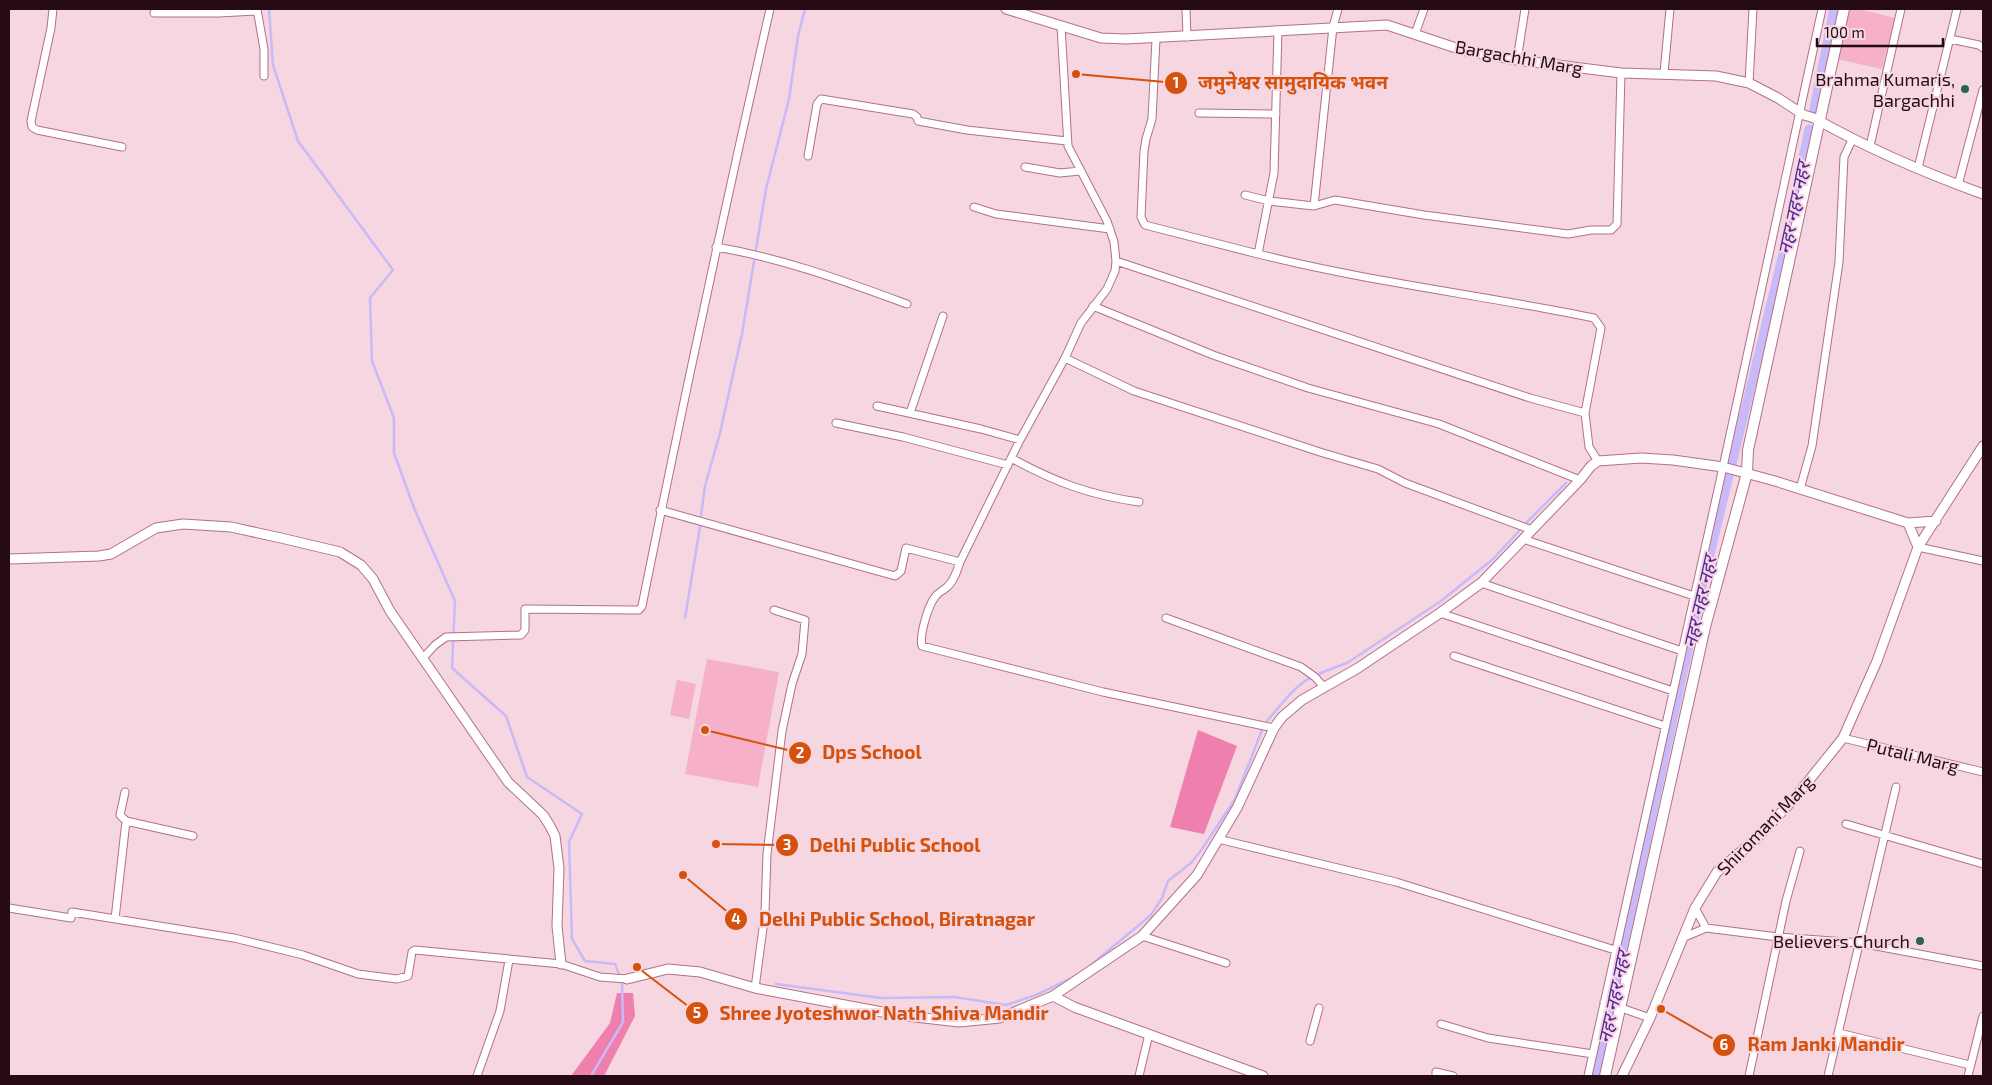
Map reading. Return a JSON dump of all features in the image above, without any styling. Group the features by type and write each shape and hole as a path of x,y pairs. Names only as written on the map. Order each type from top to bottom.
{"main road":[{"path":"1605,1076 1705,627 1750,441 1817,119 1844,9"}],"street":[{"path":"53,9 51,28 30,121 32,126 37,130 122,146"},
{"path":"424,658 435,645 446,637 522,635 525,630 525,609 639,610 642,606 660,510 716,247 770,9"},
{"name":"Bargachhi Marg","path":"1006,9 1101,38 1156,39 1278,30 1387,25 1462,50 1517,60 1621,73 1716,76 1749,83 1802,113 1853,138 1918,168 1983,194"},
{"path":"1186,9 1186,37"},
{"path":"1314,206 1333,27 1338,9"},
{"path":"1416,34 1424,9"},
{"path":"1517,60 1525,9"},
{"path":"1664,73 1670,9"},
{"path":"1749,83 1753,9"},
{"path":"1588,1076 1694,596 1725,468 1802,113 1822,9"},
{"path":"1870,146 1901,9"},
{"path":"1918,168 1957,9"},
{"path":"154,13 219,13 257,10 264,49 264,76"},
{"path":"1061,26 1067,141 1110,230 1114,242 1116,261 1111,281 1081,323 1065,358 1020,440 953,580 933,600 920,638 922,646 1103,692 1274,728"},
{"path":"1258,254 1274,173 1278,30"},
{"path":"1156,39 1152,119 1144,151 1141,217 1145,225 1342,273 1532,305 1594,318 1601,328 1585,413 1589,447 1598,460"},
{"path":"1950,39 1979,45 1983,48"},
{"path":"1245,195 1269,201 1314,206 1335,200 1424,215 1568,234 1614,229 1617,224 1621,73"},
{"path":"1958,185 1983,90"},
{"path":"808,156 817,104 821,99 913,114 917,117 918,121 946,127 1067,141"},
{"path":"1199,113 1276,114"},
{"path":"1800,489 1812,446 1839,262 1844,157 1853,138"},
{"path":"1025,167 1060,173 1080,171"},
{"path":"974,207 996,214 1110,230"},
{"path":"716,247 768,257 836,278 907,304"},
{"path":"1116,261 1530,398 1585,413"},
{"path":"1094,306 1213,355 1308,388 1439,424 1580,480"},
{"path":"910,413 943,316"},
{"path":"1065,358 1134,391 1323,453 1378,469 1405,483 1532,530"},
{"path":"877,406 1020,440"},
{"path":"836,423 1010,462 1047,478 1090,493 1138,502"},
{"name":"Shiromani Marg","path":"1622,1076 1650,1018 1694,908 1717,872 1756,839 1794,799 1842,738 1877,661 1918,547 1983,446"},
{"path":"9,908 71,918 72,912 234,938 303,955 358,974 397,979 408,976 412,952 415,950 562,964 592,976 617,979 627,979 668,969 700,972 754,988 898,1015 959,1022 1000,1018 1053,996 1142,936 1197,875 1237,808 1274,728 1282,717 1302,700 1358,668 1481,583 1598,460 1641,458 1673,460 1725,468 1908,523 1936,521"},
{"path":"660,510 895,576 901,571 906,548 960,562"},
{"path":"1908,523 1918,547 1983,561"},
{"path":"9,559 111,554 156,528 183,524 231,527 332,550 340,552 361,565 373,579 390,611 508,782 543,815 550,826 555,836 560,868 557,926 562,964"},
{"path":"1523,539 1694,596"},
{"path":"1481,583 1682,651"},
{"path":"754,988 765,913 767,854 782,730 792,684 802,654 805,620 774,610"},
{"path":"1440,613 1673,691"},
{"path":"1166,618 1301,667 1315,677 1324,687"},
{"path":"1454,656 1665,726"},
{"name":"Putali Marg","path":"1842,738 1983,772"},
{"path":"1828,1076 1896,787"},
{"path":"125,792 120,815 126,821 193,836"},
{"path":"115,919 126,821"},
{"path":"1846,824 1983,864"},
{"path":"1218,839 1396,882 1615,950"},
{"path":"1749,1076 1778,937 1800,851"},
{"path":"1694,908 1706,928"},
{"path":"1682,938 1706,928 1778,937 1860,943 1983,966"},
{"path":"1142,936 1226,963"},
{"path":"477,1076 500,1012 509,960"},
{"path":"1053,996 1074,1007 1263,1076"},
{"path":"1604,1002 1650,1018"},
{"path":"1310,1041 1319,1008"},
{"path":"1968,1076 1981,1034 1983,1016"},
{"path":"1441,1024 1488,1038 1592,1054"},
{"path":"1838,1033 1970,1065"},
{"path":"1139,1076 1149,1034"},
{"path":"1436,1076 1436,1072 1453,1076"}],"shaded area":[{"path":"1849,9 1859,9 1895,18 1882,69 1837,59"},
{"path":"707,659 779,672 758,787 685,774"},
{"path":"677,680 696,684 689,719 670,715"},
{"path":"1198,730 1237,746 1204,834 1170,827"},
{"path":"617,993 633,993 635,1016 604,1076 571,1076 610,1023"}],"waterway":[{"path":"269,9 273,65 298,141 393,270 370,298 372,361 394,418 394,453 414,508 455,601 452,668 506,716 527,777 582,814 569,842 572,939 585,961 615,964 622,982 623,1022 591,1076"},
{"path":"701,516 705,486 720,433 742,334 766,189 789,99 798,36 805,9"},
{"name":"नहर नहर नहर","path":"1814,109 1834,9"},
{"name":"नहर नहर नहर","path":"1595,1076 1700,595 1784,250 1809,129"},
{"path":"1527,522 1566,483"},
{"path":"685,618 700,527"},
{"path":"1267,721 1292,692 1306,681 1347,663 1441,601 1493,559 1520,530"},
{"path":"1091,965 1151,915 1162,898 1168,881 1191,863 1202,849 1235,799 1262,730"},
{"path":"776,984 881,998 954,997 1006,1005 1036,995 1074,977"}],"place":[{"name":"जमुनेश्वर सामुदायिक भवन","path":"1076,74"},
{"name":"Brahma Kumaris, Bargachhi","path":"1965,89"},
{"name":"Dps School","path":"705,730"},
{"name":"Delhi Public School","path":"716,844"},
{"name":"Delhi Public School, Biratnagar","path":"683,875"},
{"name":"Believers Church","path":"1920,941"},
{"name":"Shree Jyoteshwor Nath Shiva Mandir","path":"637,967"},
{"name":"Ram Janki Mandir","path":"1661,1009"}]}
